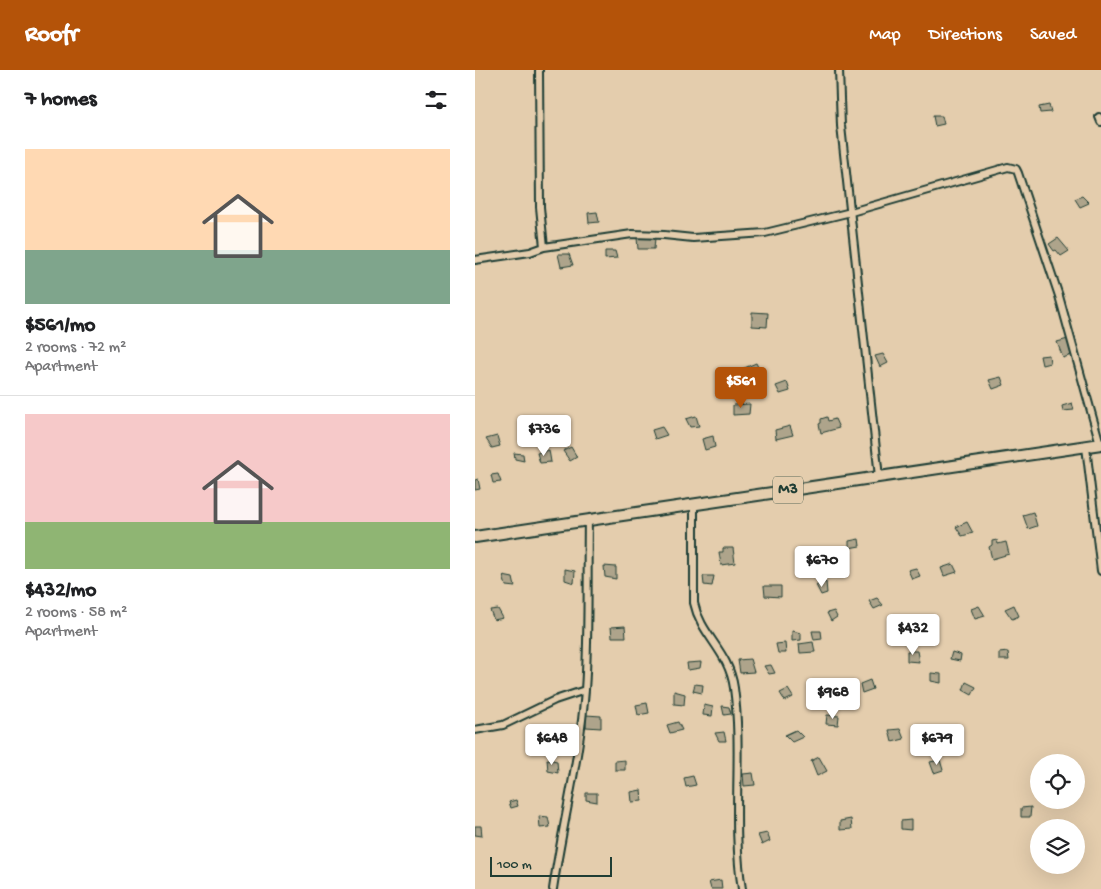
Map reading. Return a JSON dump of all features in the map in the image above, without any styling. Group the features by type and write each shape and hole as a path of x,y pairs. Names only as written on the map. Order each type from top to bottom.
{"main road":[{"name":"M3","path":"475,537 1101,444"}],"street":[{"path":"539,70 541,207 544,247"},
{"path":"839,70 841,126 879,477"},
{"path":"475,260 530,252 544,247 632,234 693,238 765,233 851,212 1009,167 1016,169 1059,296 1101,444"},
{"path":"1086,447 1101,571"},
{"path":"695,504 693,603 697,616 726,660 734,687 738,736 737,836 742,889"},
{"path":"553,889 558,851 569,802 585,690 588,519"},
{"path":"475,730 503,725 555,700 585,690"}],"building":[{"path":"1049,105 1051,112 1040,113 1039,107"},
{"path":"933,116 942,116 944,124 935,126"},
{"path":"1082,196 1089,203 1080,207 1075,199"},
{"path":"597,212 599,222 589,223 588,213"},
{"path":"637,238 655,238 654,249 638,249"},
{"path":"1058,238 1069,251 1061,256 1049,244"},
{"path":"605,251 615,251 617,258 605,259"},
{"path":"558,254 569,254 573,265 561,267"},
{"path":"752,312 768,313 767,327 752,326"},
{"path":"1068,339 1074,354 1063,358 1057,342"},
{"path":"883,354 888,363 880,367 875,356"},
{"path":"1049,355 1050,363 1042,365 1040,356"},
{"path":"756,363 762,375 747,381 742,369"},
{"path":"1001,377 1004,385 993,389 989,380"},
{"path":"787,382 790,391 780,394 776,386"},
{"path":"1072,403 1074,410 1063,411 1062,406"},
{"path":"750,404 749,414 733,415 733,405"},
{"path":"696,416 699,426 690,427 686,419"},
{"path":"827,417 828,421 835,419 839,428 821,433 819,424 821,419"},
{"path":"790,426 793,435 776,439 775,430"},
{"path":"662,427 667,435 655,439 652,430"},
{"path":"497,436 500,446 492,448 486,439"},
{"path":"713,436 715,447 705,450 702,439"},
{"path":"571,447 577,457 570,461 563,451"},
{"path":"549,450 551,462 540,463 537,453"},
{"path":"514,453 523,454 524,461 515,459"},
{"path":"498,474 501,482 493,483 491,475"},
{"path":"478,479 480,489 475,490 475,480"},
{"path":"1033,512 1037,526 1028,529 1023,515"},
{"path":"967,522 973,533 962,536 956,527"},
{"path":"859,539 860,546 849,548 849,541"},
{"path":"997,540 998,544 1006,542 1009,554 992,559 989,547 992,545 992,541"},
{"path":"723,548 733,548 735,563 721,565 719,552 723,552"},
{"path":"953,564 957,572 944,576 941,568"},
{"path":"604,566 616,567 616,579 605,577"},
{"path":"916,568 920,576 912,579 908,570"},
{"path":"565,569 575,571 574,583 565,580"},
{"path":"503,576 513,578 515,587 506,586"},
{"path":"703,576 714,576 712,586 704,585"},
{"path":"826,582 827,593 821,595 816,585"},
{"path":"764,586 781,586 781,597 765,596"},
{"path":"877,598 883,605 874,609 869,601"},
{"path":"1014,605 1019,616 1012,619 1005,609"},
{"path":"979,606 985,616 975,619 971,609"},
{"path":"498,609 503,618 494,620 490,610"},
{"path":"834,611 837,617 831,621 827,613"},
{"path":"625,626 626,637 612,637 611,627"},
{"path":"903,628 915,629 917,640 905,638"},
{"path":"792,631 801,633 801,640 792,641"},
{"path":"812,631 821,631 822,639 814,640"},
{"path":"813,642 815,652 800,653 799,644"},
{"path":"785,643 786,653 778,653 776,644"},
{"path":"907,651 917,651 919,662 907,661"},
{"path":"952,652 961,655 960,661 950,659"},
{"path":"1008,652 1009,660 999,660 999,653"},
{"path":"750,659 754,672 740,673 738,660"},
{"path":"701,662 700,668 688,670 687,663"},
{"path":"771,665 775,673 769,674 764,666"},
{"path":"931,673 941,674 941,683 931,681"},
{"path":"870,680 873,689 862,693 860,684"},
{"path":"966,682 976,687 972,695 963,690"},
{"path":"695,684 703,685 702,693 693,691"},
{"path":"788,689 793,697 785,701 780,693"},
{"path":"674,691 685,694 684,705 674,704"},
{"path":"647,703 649,713 638,715 636,705"},
{"path":"704,705 713,707 712,716 703,715"},
{"path":"722,706 729,707 731,714 724,715"},
{"path":"586,715 601,716 601,728 586,727"},
{"path":"827,715 839,716 838,725 826,724"},
{"path":"678,722 682,730 670,733 667,725"},
{"path":"537,729 536,738 528,738 527,730"},
{"path":"900,729 904,739 892,742 889,730"},
{"path":"796,730 803,737 792,742 785,735"},
{"path":"724,732 726,741 719,741 715,733"},
{"path":"925,734 936,734 937,744 928,745"},
{"path":"561,738 567,739 567,747 558,746"},
{"path":"819,757 827,771 817,776 811,761"},
{"path":"547,759 557,761 558,773 548,771"},
{"path":"625,760 625,770 615,770 615,761"},
{"path":"940,760 943,770 934,773 930,762"},
{"path":"753,773 755,785 744,786 743,774"},
{"path":"693,776 696,785 686,787 684,778"},
{"path":"641,790 642,801 632,802 631,792"},
{"path":"586,793 597,793 597,802 586,800"},
{"path":"516,800 518,806 511,808 509,802"},
{"path":"1030,807 1030,817 1021,817 1021,808"},
{"path":"539,816 548,817 550,827 540,828"},
{"path":"851,819 852,829 840,830 840,821"},
{"path":"911,820 911,830 901,829 901,821"},
{"path":"475,826 481,826 482,836 475,835"},
{"path":"767,833 770,841 762,845 758,835"},
{"path":"721,880 722,889 711,889 709,882"}]}
